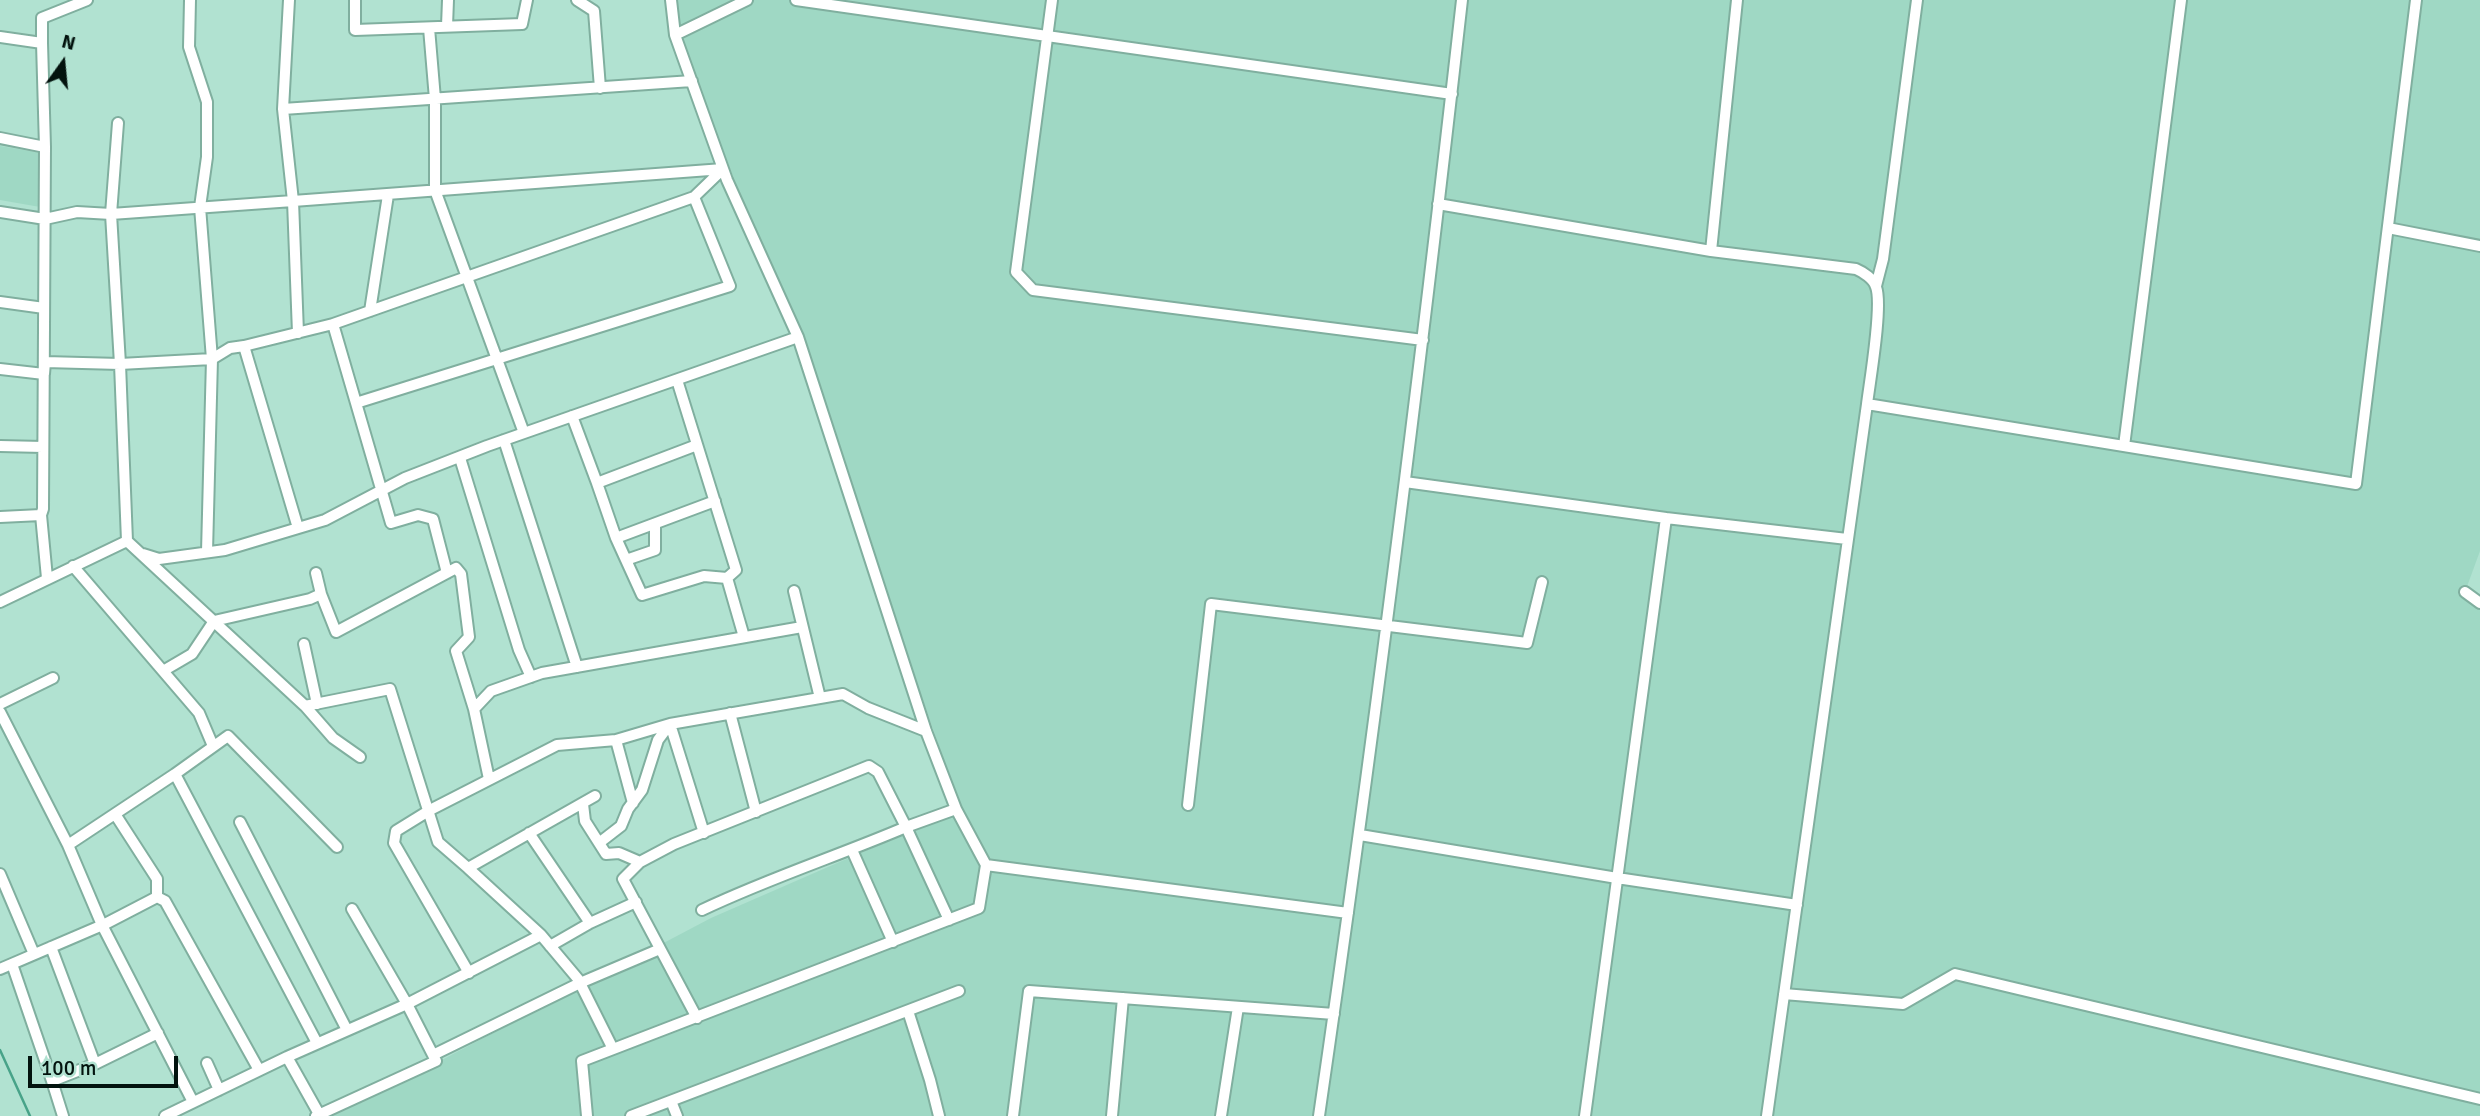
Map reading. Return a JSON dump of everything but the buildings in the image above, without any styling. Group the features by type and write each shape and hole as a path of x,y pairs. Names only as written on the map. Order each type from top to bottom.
{"street":[{"path":"47,578 41,515 45,219 42,18 87,0"},
{"path":"190,0 189,47 207,102 207,157 200,207 212,359 207,552"},
{"path":"289,0 283,109 293,201 298,333"},
{"path":"355,0 355,30 522,24 527,0"},
{"path":"447,26 448,0"},
{"path":"577,0 594,11 600,88"},
{"path":"587,1116 582,1061 979,908 986,865 956,809 926,731 798,337 723,169 675,35 671,0"},
{"path":"675,35 747,0"},
{"path":"796,0 1452,93"},
{"path":"1052,0 1016,272 1033,290 1423,340"},
{"path":"1319,1116 1360,835 1423,340 1462,0"},
{"path":"1711,251 1737,0"},
{"path":"1767,1116 1867,404 1876,325 1876,286 1883,259 1917,0"},
{"path":"2124,446 2181,0"},
{"path":"1867,404 2356,484 2416,0"},
{"path":"429,27 435,99 435,190 524,433"},
{"path":"0,37 41,43"},
{"path":"283,109 692,81"},
{"path":"118,123 111,214 127,541 305,706 333,737 360,757"},
{"path":"0,138 45,147"},
{"path":"0,212 45,219 77,212 111,214 723,169"},
{"path":"44,374 45,362 120,364 212,359 230,348 333,324 694,197 723,169"},
{"path":"370,311 388,195"},
{"path":"356,403 730,286 694,197"},
{"path":"1438,204 1711,251 1856,269 1865,273 1876,286"},
{"path":"2388,228 2480,246"},
{"path":"0,302 44,308"},
{"path":"333,324 391,523 418,515 433,519 447,573"},
{"path":"141,554 159,559 225,550 324,520 405,478 504,440 798,337"},
{"path":"244,346 298,528"},
{"path":"0,369 44,374"},
{"path":"677,380 736,570 727,579"},
{"path":"572,416 616,538 642,594 704,576 727,579"},
{"path":"504,440 577,667"},
{"path":"597,483 697,445"},
{"path":"0,446 43,447"},
{"path":"460,458 519,650 531,677"},
{"path":"1405,482 1666,518 1847,539"},
{"path":"616,538 715,501"},
{"path":"0,517 41,515"},
{"path":"1585,1116 1666,518"},
{"path":"626,560 655,550 655,524"},
{"path":"0,602 127,541"},
{"path":"73,566 199,713 213,746"},
{"path":"316,573 336,632 456,568 461,574 469,637 456,651 474,709 489,779"},
{"path":"727,579 744,637"},
{"path":"1188,805 1211,604 1527,643 1542,582"},
{"path":"794,591 820,698"},
{"path":"2465,592 2480,603"},
{"path":"163,671 192,654 214,621 310,599 321,594"},
{"path":"474,709 491,691 531,677 802,627"},
{"path":"304,644 317,704"},
{"path":"0,704 52,678"},
{"path":"305,706 390,689 438,842 541,935 580,983 613,1049"},
{"path":"469,973 394,843 396,831 430,810 557,745 616,740 670,723 843,694 868,708 926,731"},
{"path":"0,712 68,845 102,925 193,1102"},
{"path":"730,713 757,812"},
{"path":"600,844 621,827 642,790 658,740 670,723"},
{"path":"670,723 704,833"},
{"path":"68,845 228,736 337,847"},
{"path":"616,740 633,803"},
{"path":"697,1018 623,879 640,862 869,766 878,772 949,920"},
{"path":"175,774 317,1043"},
{"path":"468,868 595,796"},
{"path":"583,804 585,821 606,854 620,853 640,862"},
{"path":"702,910 760,883 956,809"},
{"path":"116,814 157,879 157,897"},
{"path":"240,822 347,1030"},
{"path":"529,834 590,923"},
{"path":"1360,835 1797,905"},
{"path":"852,850 892,942"},
{"path":"986,865 1348,913"},
{"path":"0,874 34,954"},
{"path":"0,969 102,925 157,897"},
{"path":"157,897 165,901 259,1070"},
{"path":"550,946 590,923 636,902"},
{"path":"287,1057 318,1115 436,1061 407,1004 352,909"},
{"path":"165,1116 317,1043 407,1004 541,935"},
{"path":"51,947 95,1065"},
{"path":"433,1055 580,983 660,949"},
{"path":"12,964 63,1116"},
{"path":"1784,994 1903,1004 1955,974 2480,1099"},
{"path":"631,1116 959,991"},
{"path":"1013,1116 1029,991 1334,1014"},
{"path":"1112,1116 1123,998"},
{"path":"1221,1116 1238,1007"},
{"path":"908,1011 939,1116"},
{"path":"52,1081 95,1065 158,1033"},
{"path":"207,1063 219,1090"},
{"path":"671,1101 677,1116"}],"shaded area":[{"path":"672,0 2480,0 2480,551 2465,592 2480,603 2480,1116 321,1116 436,1063 711,918 961,809 822,413 673,17"},
{"path":"0,146 42,153 40,207 0,200"}],"waterway":[{"path":"0,1050 30,1116"}]}
